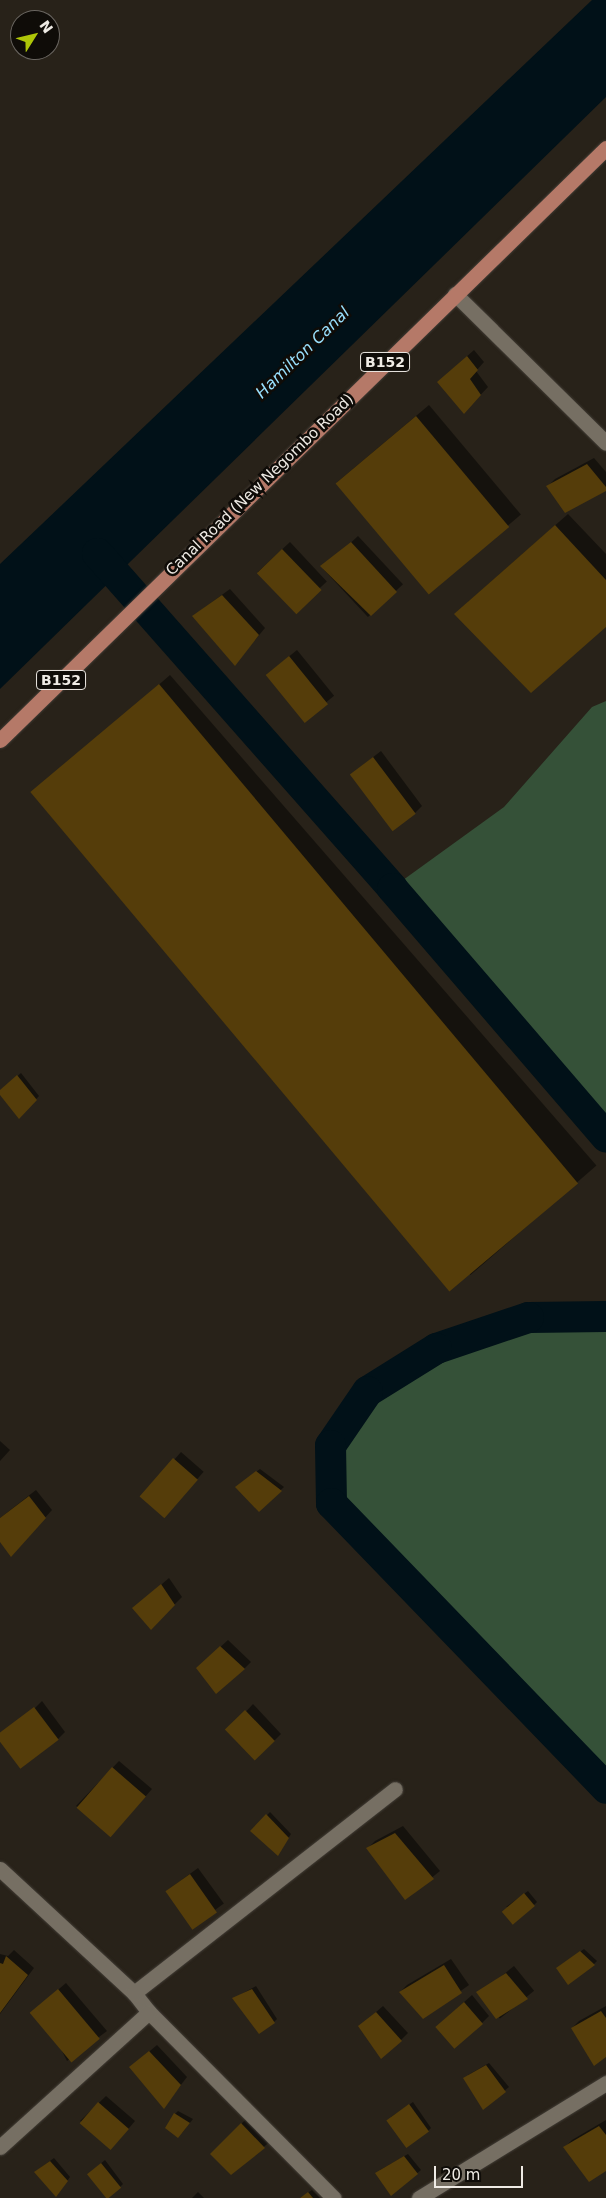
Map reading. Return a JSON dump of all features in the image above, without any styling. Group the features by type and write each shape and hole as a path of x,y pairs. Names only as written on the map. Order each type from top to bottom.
{"main road":[{"name":"Canal Road (New Negombo Road)","path":"0,740 606,148"}],"street":[{"path":"455,294 606,443"},
{"path":"134,1993 395,1789"},
{"path":"0,1869 134,1993 149,2012 334,2198"},
{"path":"0,2147 149,2012"},
{"path":"419,2198 606,2083"}],"green space":[{"path":"606,701 606,1137 392,888 504,807 592,707"},
{"path":"606,1316 606,1788 331,1503 330,1445 367,1391 436,1348 528,1317"}],"water":[{"name":"Hamilton Canal","path":"592,0 606,0 606,97 0,689 0,564"}],"building":[{"path":"467,356 478,370 470,379 481,395 464,414 437,382"},
{"path":"416,416 509,527 429,595 336,483"},
{"path":"587,464 606,487 606,491 565,513 546,486"},
{"path":"555,525 606,580 606,627 531,693 454,614"},
{"path":"351,542 397,592 371,616 320,566"},
{"path":"282,549 322,590 296,614 257,573"},
{"path":"222,595 259,635 235,666 192,616"},
{"path":"289,656 328,704 305,723 266,675"},
{"path":"159,684 578,1183 449,1291 30,792"},
{"path":"373,757 416,814 393,831 350,774"},
{"path":"17,1075 37,1100 19,1119 0,1095 0,1090"},
{"path":"173,1458 198,1480 164,1518 140,1496"},
{"path":"256,1471 282,1491 259,1512 235,1487"},
{"path":"29,1496 46,1518 11,1557 0,1542 0,1518"},
{"path":"161,1584 175,1605 151,1630 132,1608"},
{"path":"220,1646 245,1669 216,1694 196,1668"},
{"path":"34,1707 59,1740 20,1769 0,1742 0,1733"},
{"path":"245,1710 275,1741 255,1760 225,1729"},
{"path":"112,1767 146,1797 111,1837 77,1808"},
{"path":"266,1814 289,1838 278,1856 250,1831"},
{"path":"395,1833 434,1879 405,1900 366,1848"},
{"path":"190,1874 217,1913 192,1930 165,1891"},
{"path":"524,1893 535,1906 513,1925 502,1912"},
{"path":"580,1951 595,1965 568,1985 556,1968"},
{"path":"6,1956 28,1975 0,2013 0,1963 3,1964"},
{"path":"444,1965 462,1993 423,2019 399,1992"},
{"path":"506,1973 528,1999 496,2019 476,1992"},
{"path":"58,1989 100,2039 71,2063 30,2013"},
{"path":"252,1989 275,2023 259,2034 232,1998"},
{"path":"464,2002 483,2024 454,2049 435,2027"},
{"path":"601,2011 606,2018 606,2057 594,2066 571,2028"},
{"path":"376,2012 402,2041 381,2059 358,2026"},
{"path":"149,2051 181,2085 164,2109 129,2067"},
{"path":"486,2065 506,2092 483,2110 463,2078"},
{"path":"98,2102 129,2129 111,2150 80,2123"},
{"path":"409,2104 429,2132 406,2148 386,2120"},
{"path":"174,2113 190,2123 178,2138 165,2128"},
{"path":"241,2123 265,2148 231,2175 210,2154"},
{"path":"599,2126 606,2135 606,2171 589,2182 563,2147"},
{"path":"404,2156 418,2174 391,2196 375,2173"},
{"path":"50,2161 68,2181 56,2197 34,2172"},
{"path":"101,2163 121,2188 106,2198 87,2174"},
{"path":"308,2192 313,2198 300,2198"}],"waterway":[{"path":"97,553 392,888 606,1137"},
{"path":"606,1316 528,1317 436,1348 367,1391 330,1445 331,1503 606,1788"}]}
